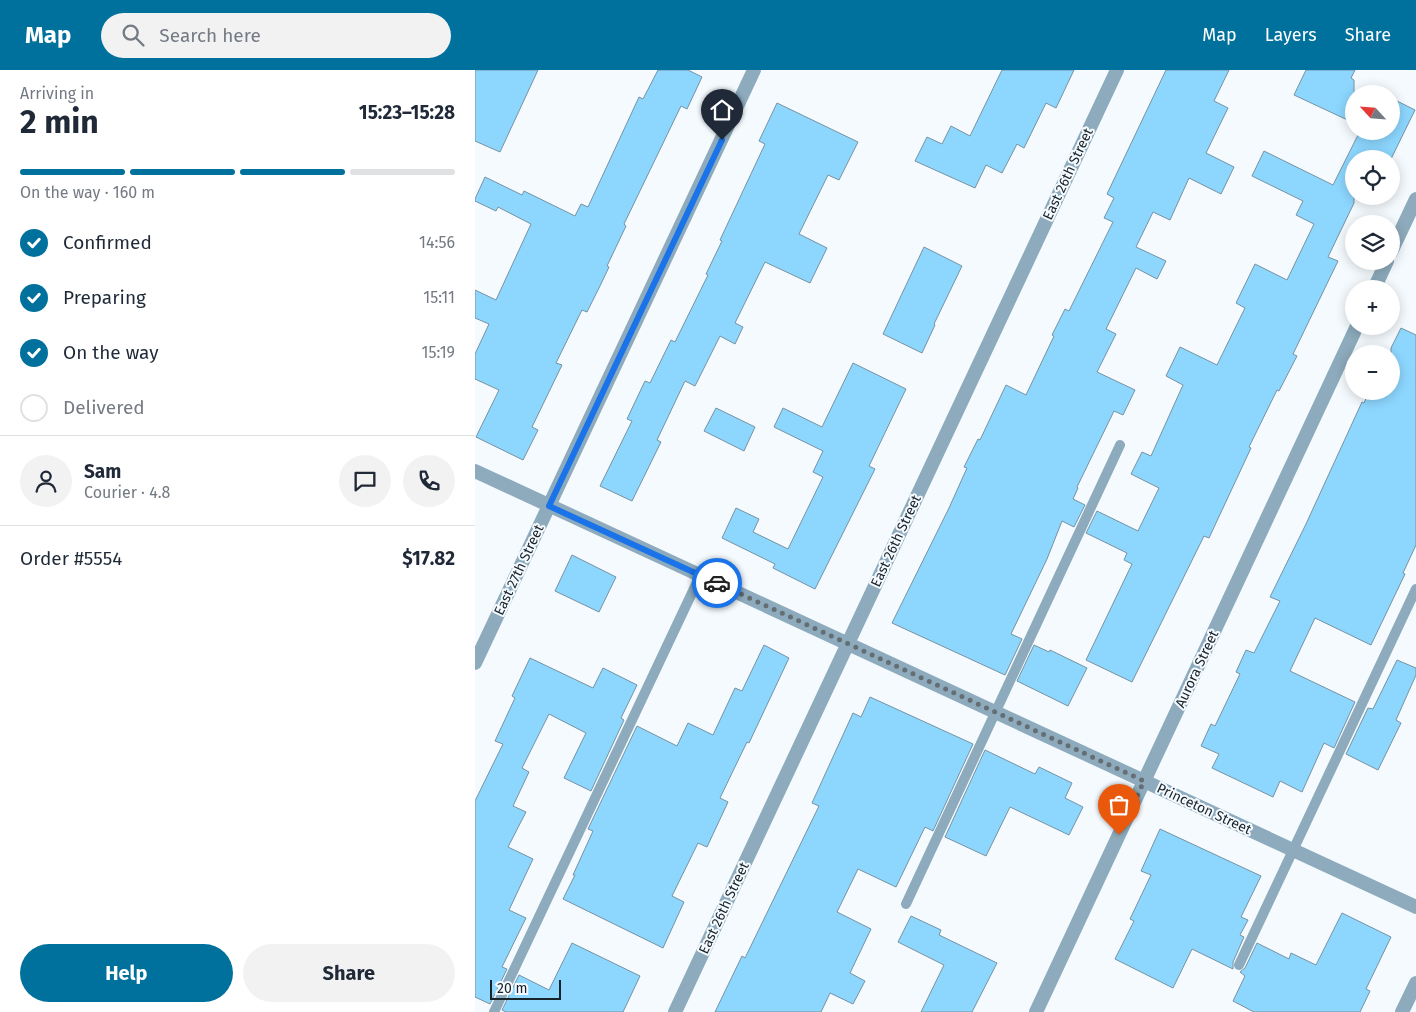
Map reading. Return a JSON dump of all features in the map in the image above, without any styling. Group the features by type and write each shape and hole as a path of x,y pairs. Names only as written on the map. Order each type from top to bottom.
{"street":[{"name":"East 27th Street","path":"475,663 754,70"},
{"name":"East 26th Street","path":"675,1012 1117,70"},
{"path":"1400,233 1416,199"},
{"name":"Aurora Street","path":"1036,1012 1353,335"},
{"name":"Princeton Street","path":"475,471 1416,907"},
{"path":"1402,1012 1416,983"}],"lane":[{"path":"906,904 1120,445"},
{"path":"494,1012 699,576"},
{"path":"1239,965 1416,589"}],"building":[{"path":"475,70 538,70 500,152 475,141"},
{"path":"658,70 688,70 702,77 687,109 681,106 624,224 626,226 599,288 587,312 582,310 556,363 562,365 532,427 538,430 523,460 476,437 499,390 475,379 475,354 489,324 475,318 475,290 496,300 531,224 498,207 496,211 475,201 475,199 485,177 522,195 524,191 575,216 581,204 588,207 639,97 643,99"},
{"path":"1002,70 1074,70 1056,108 1046,103 1024,148 1017,144 1002,173 986,165 975,188 915,161 927,137 942,144 951,126 970,136"},
{"path":"1166,70 1229,70 1214,101 1228,108 1206,153 1234,167 1221,194 1189,178 1170,220 1153,212 1136,247 1166,261 1157,279 1136,268 1106,329 1116,334 1097,372 1135,390 1123,415 1114,411 1077,487 1073,499 1085,505 1074,527 1062,521 1047,559 1011,634 1022,639 1005,675 892,623 949,508 967,468 964,467 978,439 980,440 1006,385 1026,395 1065,309 1069,311 1113,222 1104,218 1114,198 1107,194"},
{"path":"1306,70 1355,70 1351,78 1354,80 1354,85 1345,85 1345,119 1294,95"},
{"path":"1400,102 1415,110 1395,150 1350,150 1356,140 1400,140"},
{"path":"777,103 858,142 839,180 828,175 799,234 827,248 810,283 765,262 735,323 743,327 735,344 720,336 695,386 685,381 657,440 661,442 632,501 600,486 632,421 627,419 645,381 650,383 671,340 675,342 708,275 706,274 722,241 720,240 765,144 759,141"},
{"path":"1264,151 1333,185 1345,161 1345,205 1353,205 1348,215 1345,215 1345,222 1328,257 1338,261 1293,354 1297,356 1279,391 1277,390 1249,447 1251,448 1209,538 1204,536 1132,682 1086,660 1132,564 1124,560 1127,553 1086,533 1097,511 1138,531 1159,488 1131,474 1142,452 1151,456 1183,385 1166,376 1180,347 1217,365 1245,308 1236,303 1255,264 1287,280 1314,224 1296,215 1303,201 1252,176"},
{"path":"924,247 962,266 922,353 883,334"},
{"path":"1401,328 1416,335 1416,545 1403,573 1405,574 1371,645 1315,618 1290,671 1355,702 1334,748 1324,743 1302,792 1280,781 1273,797 1212,768 1219,754 1201,746 1211,724 1215,726 1240,674 1236,672 1246,650 1254,653 1280,601 1270,597 1362,402 1364,403 1365,400 1400,400 1400,345 1392,345 1398,335 1400,335"},
{"path":"853,363 906,389 869,466 875,469 815,589 773,568 775,564 722,538 736,508 759,519 753,532 788,549 823,477 813,472 823,451 774,427 783,408 822,427"},
{"path":"716,408 755,427 744,451 704,431"},
{"path":"572,555 616,577 599,612 555,591"},
{"path":"764,645 789,658 749,743 747,742 720,798 728,802 707,847 698,843 672,896 684,902 663,948 563,899 593,831 588,829 637,726 677,746 688,723 713,735 735,688 742,691"},
{"path":"1034,645 1049,652 1050,650 1087,668 1068,706 1017,681"},
{"path":"530,658 593,688 603,668 637,685 621,718 624,720 591,791 564,778 586,733 549,714 522,768 529,772 513,806 526,812 508,847 533,859 509,910 526,918 502,967 507,969 490,1004 475,997 475,801 503,744 495,741 515,698 512,696"},
{"path":"1397,660 1416,668 1416,675 1396,720 1401,723 1378,770 1346,754 1368,708 1373,709"},
{"path":"870,697 973,744 933,831 925,827 896,887 858,869 837,912 871,929 850,973 865,981 853,1004 830,993 821,1012 715,1012 742,956 745,958 819,806 812,803 853,713 861,717"},
{"path":"985,750 1035,774 1039,767 1072,783 1065,798 1083,807 1069,835 1010,807 986,856 945,837"},
{"path":"1160,829 1261,876 1241,917 1248,920 1240,935 1244,937 1233,962 1233,969 1192,949 1173,988 1115,959 1134,921 1130,919 1151,875 1141,871"},
{"path":"1342,913 1391,937 1366,989 1370,991 1360,1012 1254,1012 1233,1001 1245,976 1240,972 1245,968 1257,943 1289,959 1291,953 1316,965"},
{"path":"911,916 941,930 939,935 997,963 972,1012 921,1012 944,965 898,942"},
{"path":"572,943 640,976 623,1012 506,1012 502,1010 519,975 549,990"}],"way so far":[{"path":"717,583 1144,781 1119,835"}],"route":[{"path":"717,583 549,506 722,140"}]}
